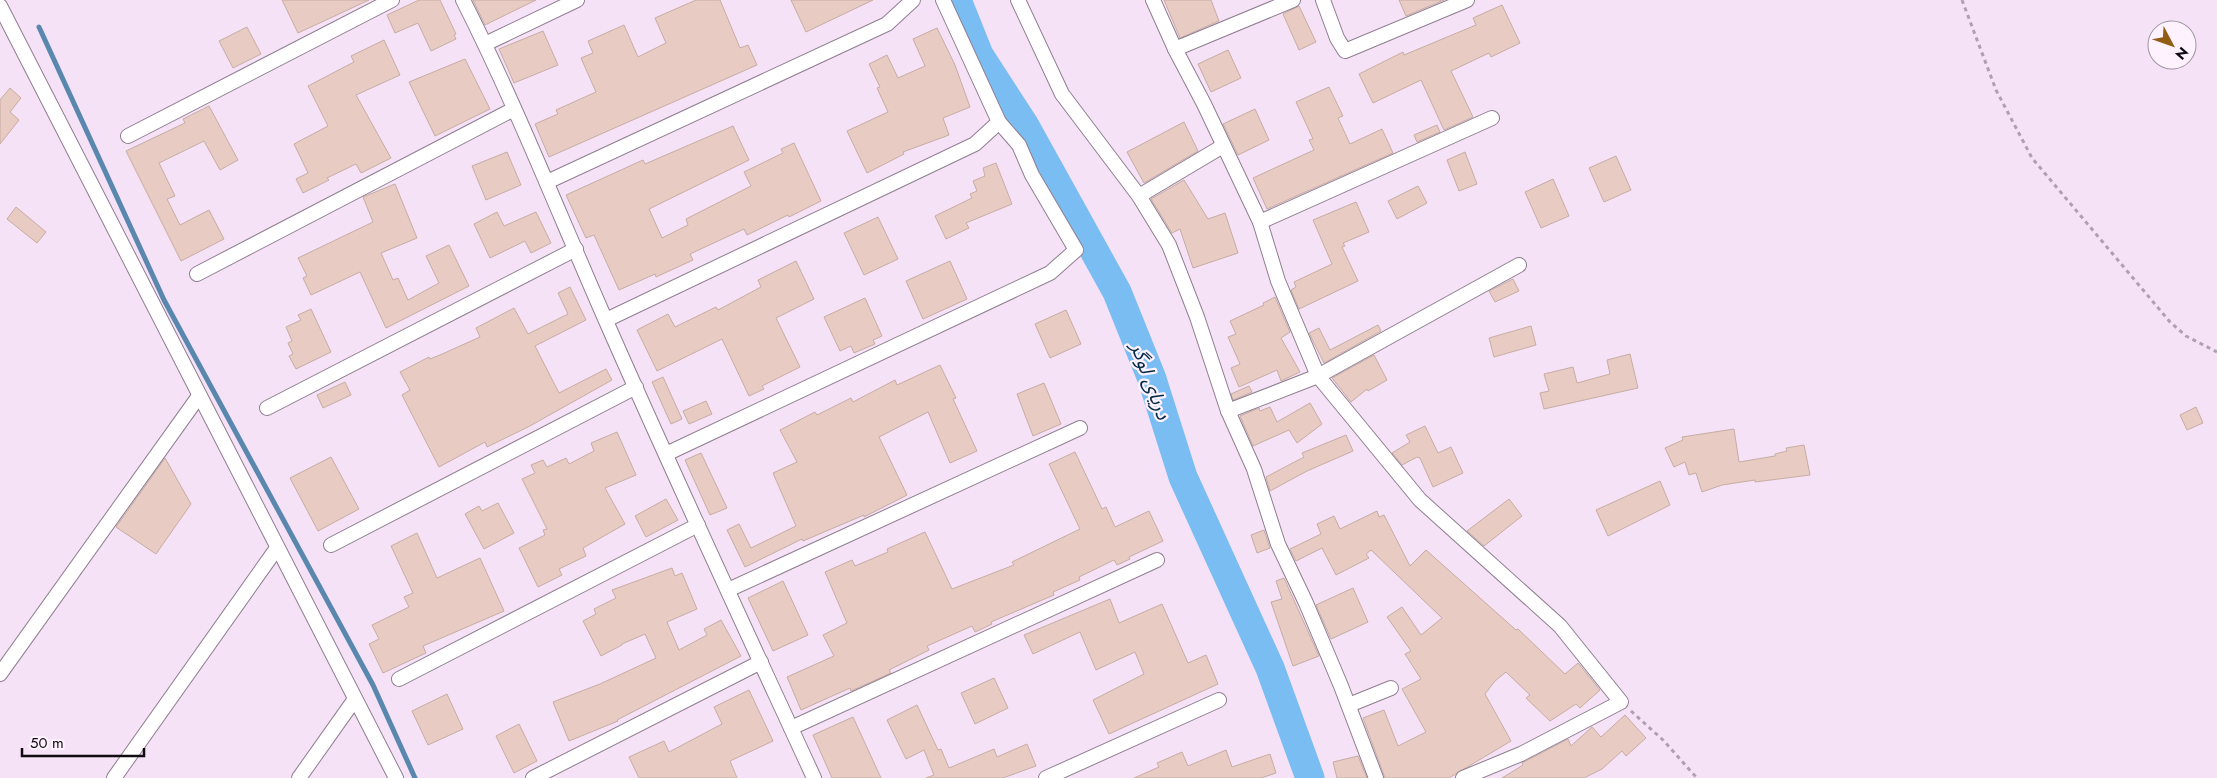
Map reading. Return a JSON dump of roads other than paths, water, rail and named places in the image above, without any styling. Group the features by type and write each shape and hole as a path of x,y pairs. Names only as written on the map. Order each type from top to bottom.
{"street":[{"path":"128,136 392,0"},
{"path":"463,0 485,44 666,454 814,778"},
{"path":"485,44 577,0"},
{"path":"547,182 886,24 913,0"},
{"path":"666,454 1050,273 1076,250 1032,175 1019,145 999,122 943,0"},
{"path":"1018,0 1062,94 1139,196 1169,245 1228,412 1254,469 1278,544 1306,602 1376,778"},
{"path":"1153,0 1174,49 1204,104 1260,222 1278,281 1318,376 1420,500 1560,626 1621,702 1521,754 1464,778"},
{"path":"1174,49 1294,0"},
{"path":"1323,0 1337,38 1345,51 1468,0"},
{"path":"0,3 396,778"},
{"path":"197,274 514,109"},
{"path":"1260,222 1492,118"},
{"path":"606,320 975,144 999,122"},
{"path":"1139,196 1223,146"},
{"path":"267,408 576,249"},
{"path":"1228,412 1318,376 1519,265"},
{"path":"331,545 636,387"},
{"path":"0,674 200,396"},
{"path":"728,590 1080,428"},
{"path":"399,679 698,525"},
{"path":"114,778 277,548"},
{"path":"791,728 1157,560"},
{"path":"533,778 761,662"},
{"path":"1348,705 1391,688"},
{"path":"299,778 355,699"},
{"path":"1046,778 1219,700"}],"waterway":[{"name":"دریای لوگر","path":"957,0 979,55 1025,126 1117,292 1152,379 1183,477 1270,668 1310,778"},
{"path":"39,27 164,300 373,685 415,778"}]}
